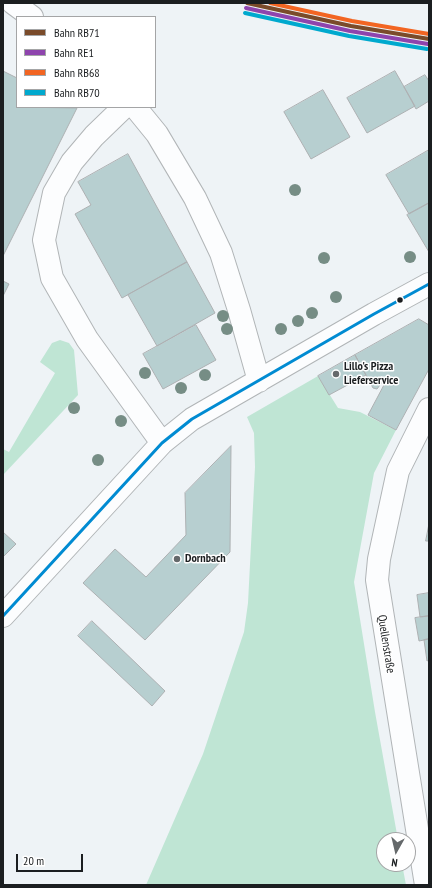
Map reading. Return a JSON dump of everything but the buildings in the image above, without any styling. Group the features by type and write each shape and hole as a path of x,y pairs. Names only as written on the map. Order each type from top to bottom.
{"street":[{"path":"13,3 31,16"},
{"path":"123,108 94,136 72,162 54,192 44,240 52,278 87,338 162,443"},
{"path":"136,108 157,134 195,198 218,246 239,310 259,381"},
{"path":"3,616 162,443 192,419 429,284"},
{"name":"Quellenstraße","path":"426,885 377,580 379,559 398,471 429,409"}],"green space":[{"path":"60,340 69,343 74,350 78,395 3,475 3,449 9,452 55,373 40,362 52,343"},
{"path":"318,376 338,408 360,412 396,430 374,473 354,582 397,832 376,832 376,872 404,872 406,885 146,885 203,754 244,632 248,603 255,467 254,433 247,417"}],"rail line":[{"name":"RB71","path":"247,3 351,26 429,39"},
{"name":"RB68","path":"270,3 352,21 429,34"},
{"name":"RE1","path":"246,8 350,31 428,44"},
{"name":"RB70","path":"245,13 349,36 427,49"}],"transit line":[{"path":"3,616 162,443 192,419 429,284"}],"place":[{"name":"Lillo's Pizza Lieferservice","path":"336,374"},
{"name":"Dornbach","path":"177,559"}]}
